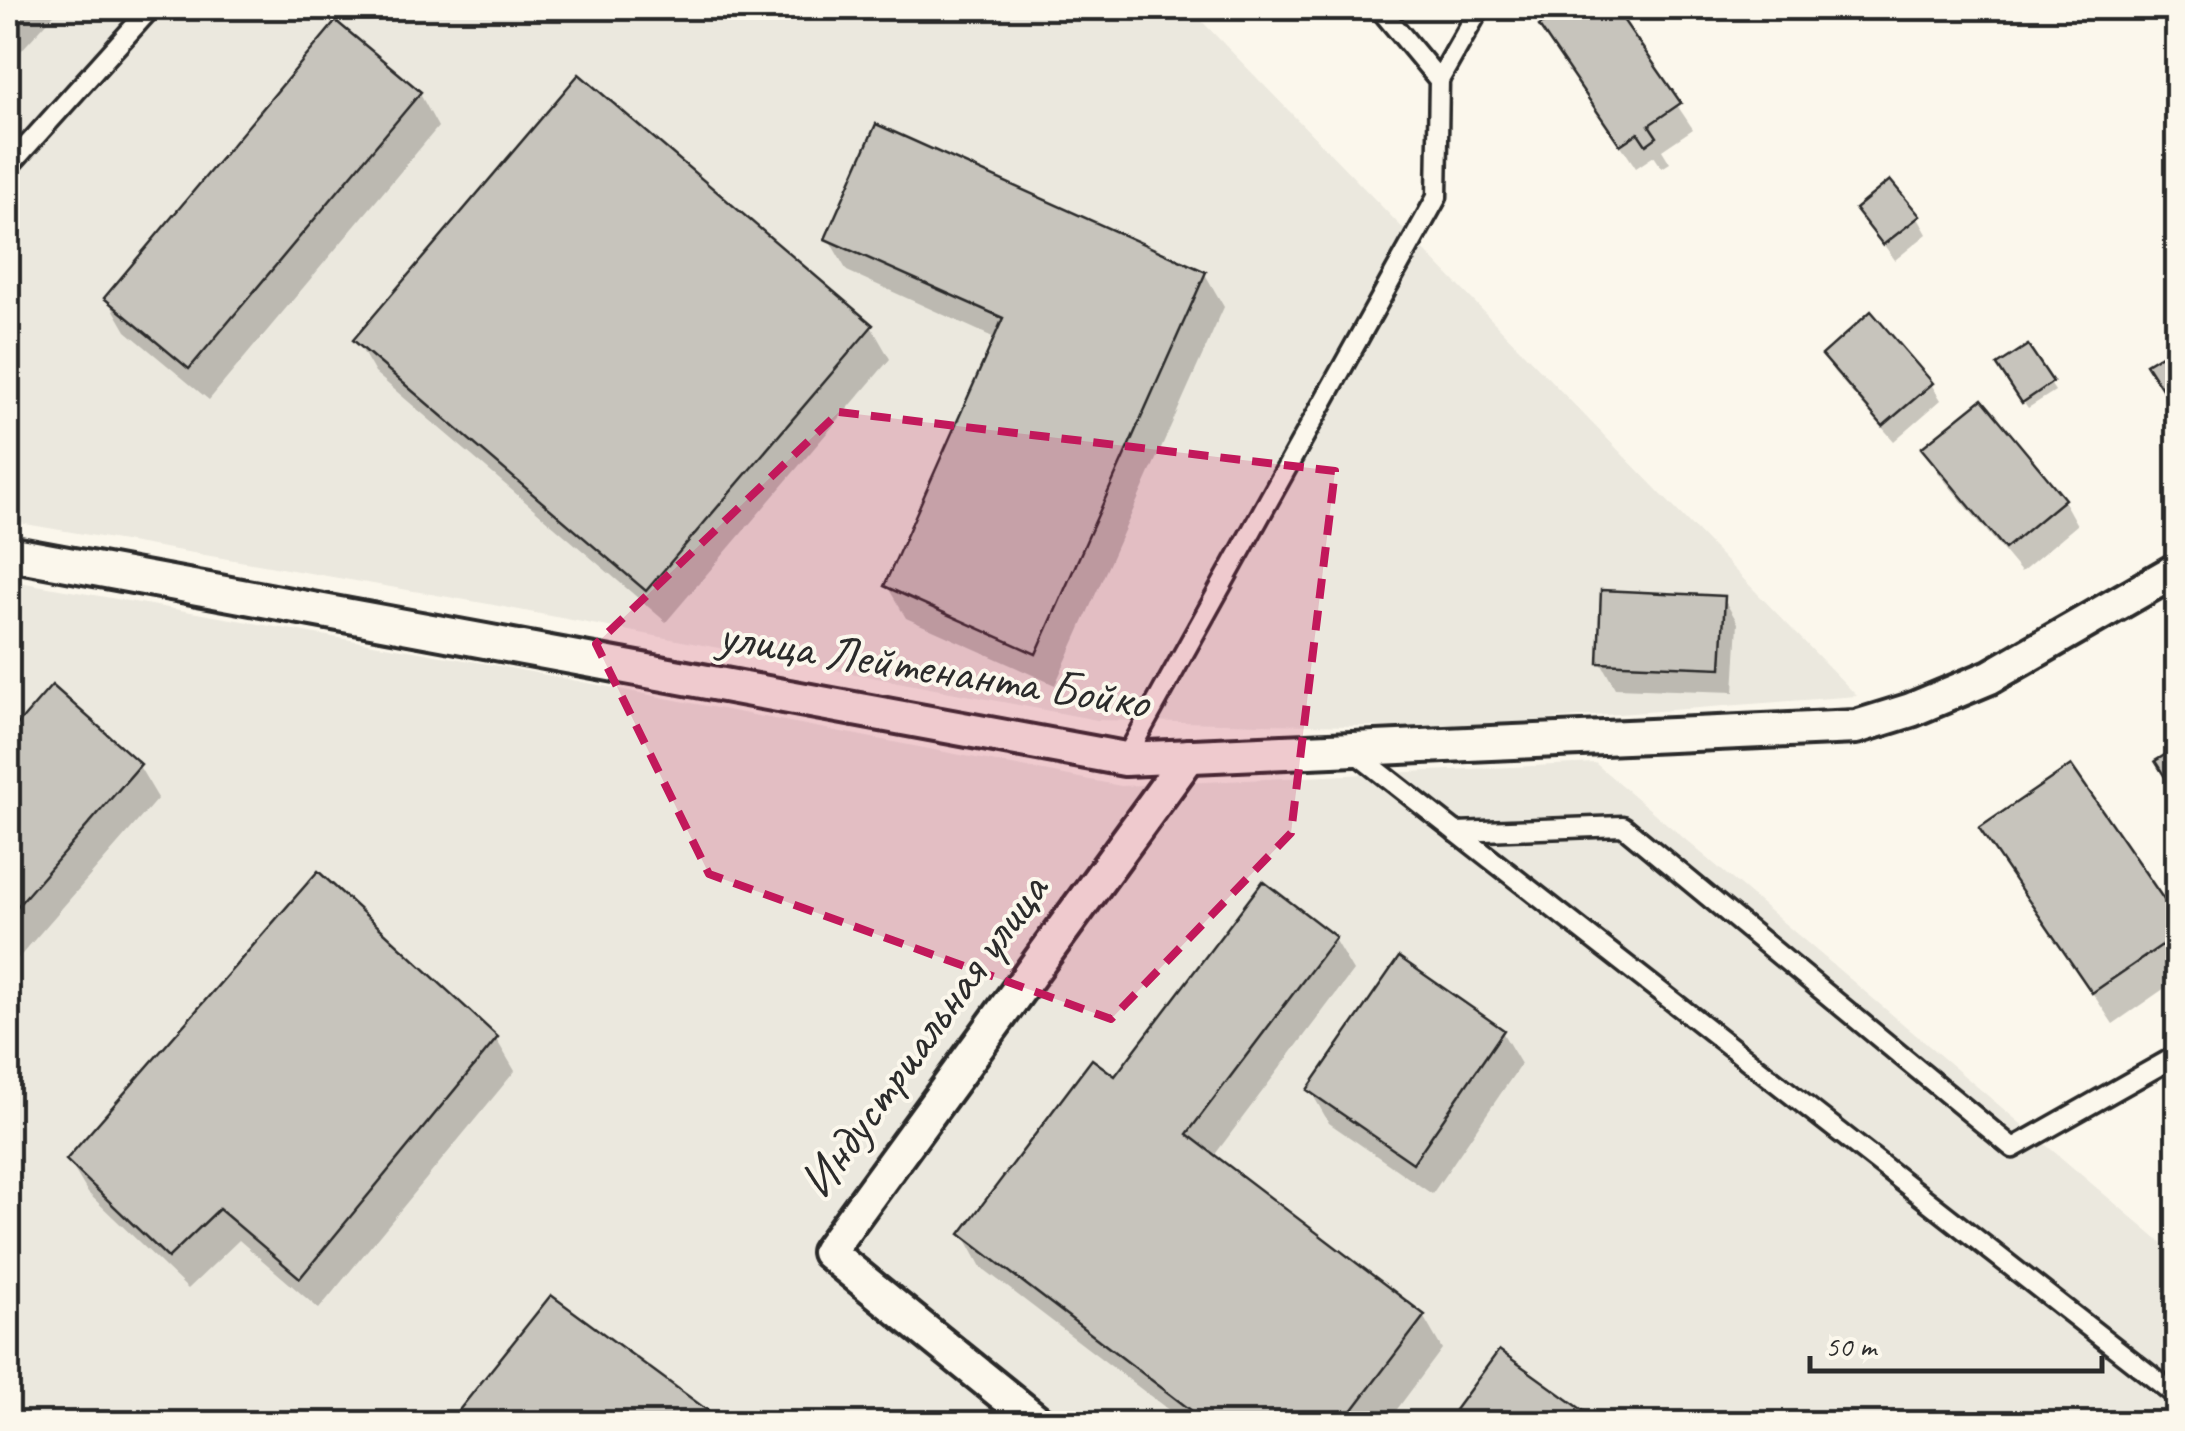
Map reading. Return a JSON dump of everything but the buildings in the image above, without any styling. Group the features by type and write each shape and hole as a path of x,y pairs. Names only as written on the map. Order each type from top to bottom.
{"street":[{"name":"улица Лейтенанта Бойко","path":"8,553 1125,759 1856,727 1912,710 1990,677 2178,569"},
{"name":"Индустриальная улица","path":"1040,1424 828,1252 1189,756"}],"lane":[{"path":"8,167 151,8"},
{"path":"1378,8 1438,80"},
{"path":"1125,759 1437,197 1438,80 1480,8"},
{"path":"1350,749 2178,1397"},
{"path":"1456,832 1622,826 2013,1148 2178,1055"}],"highlighted area":[{"path":"839,412 1335,471 1291,833 1111,1019 709,874 596,644"}],"shaded area":[{"path":"8,8 1189,8 1857,696 1434,728 1097,720 483,603 8,521"},
{"path":"8,580 505,667 1121,786 1595,763 2177,1256 2177,1423 8,1423"}]}
